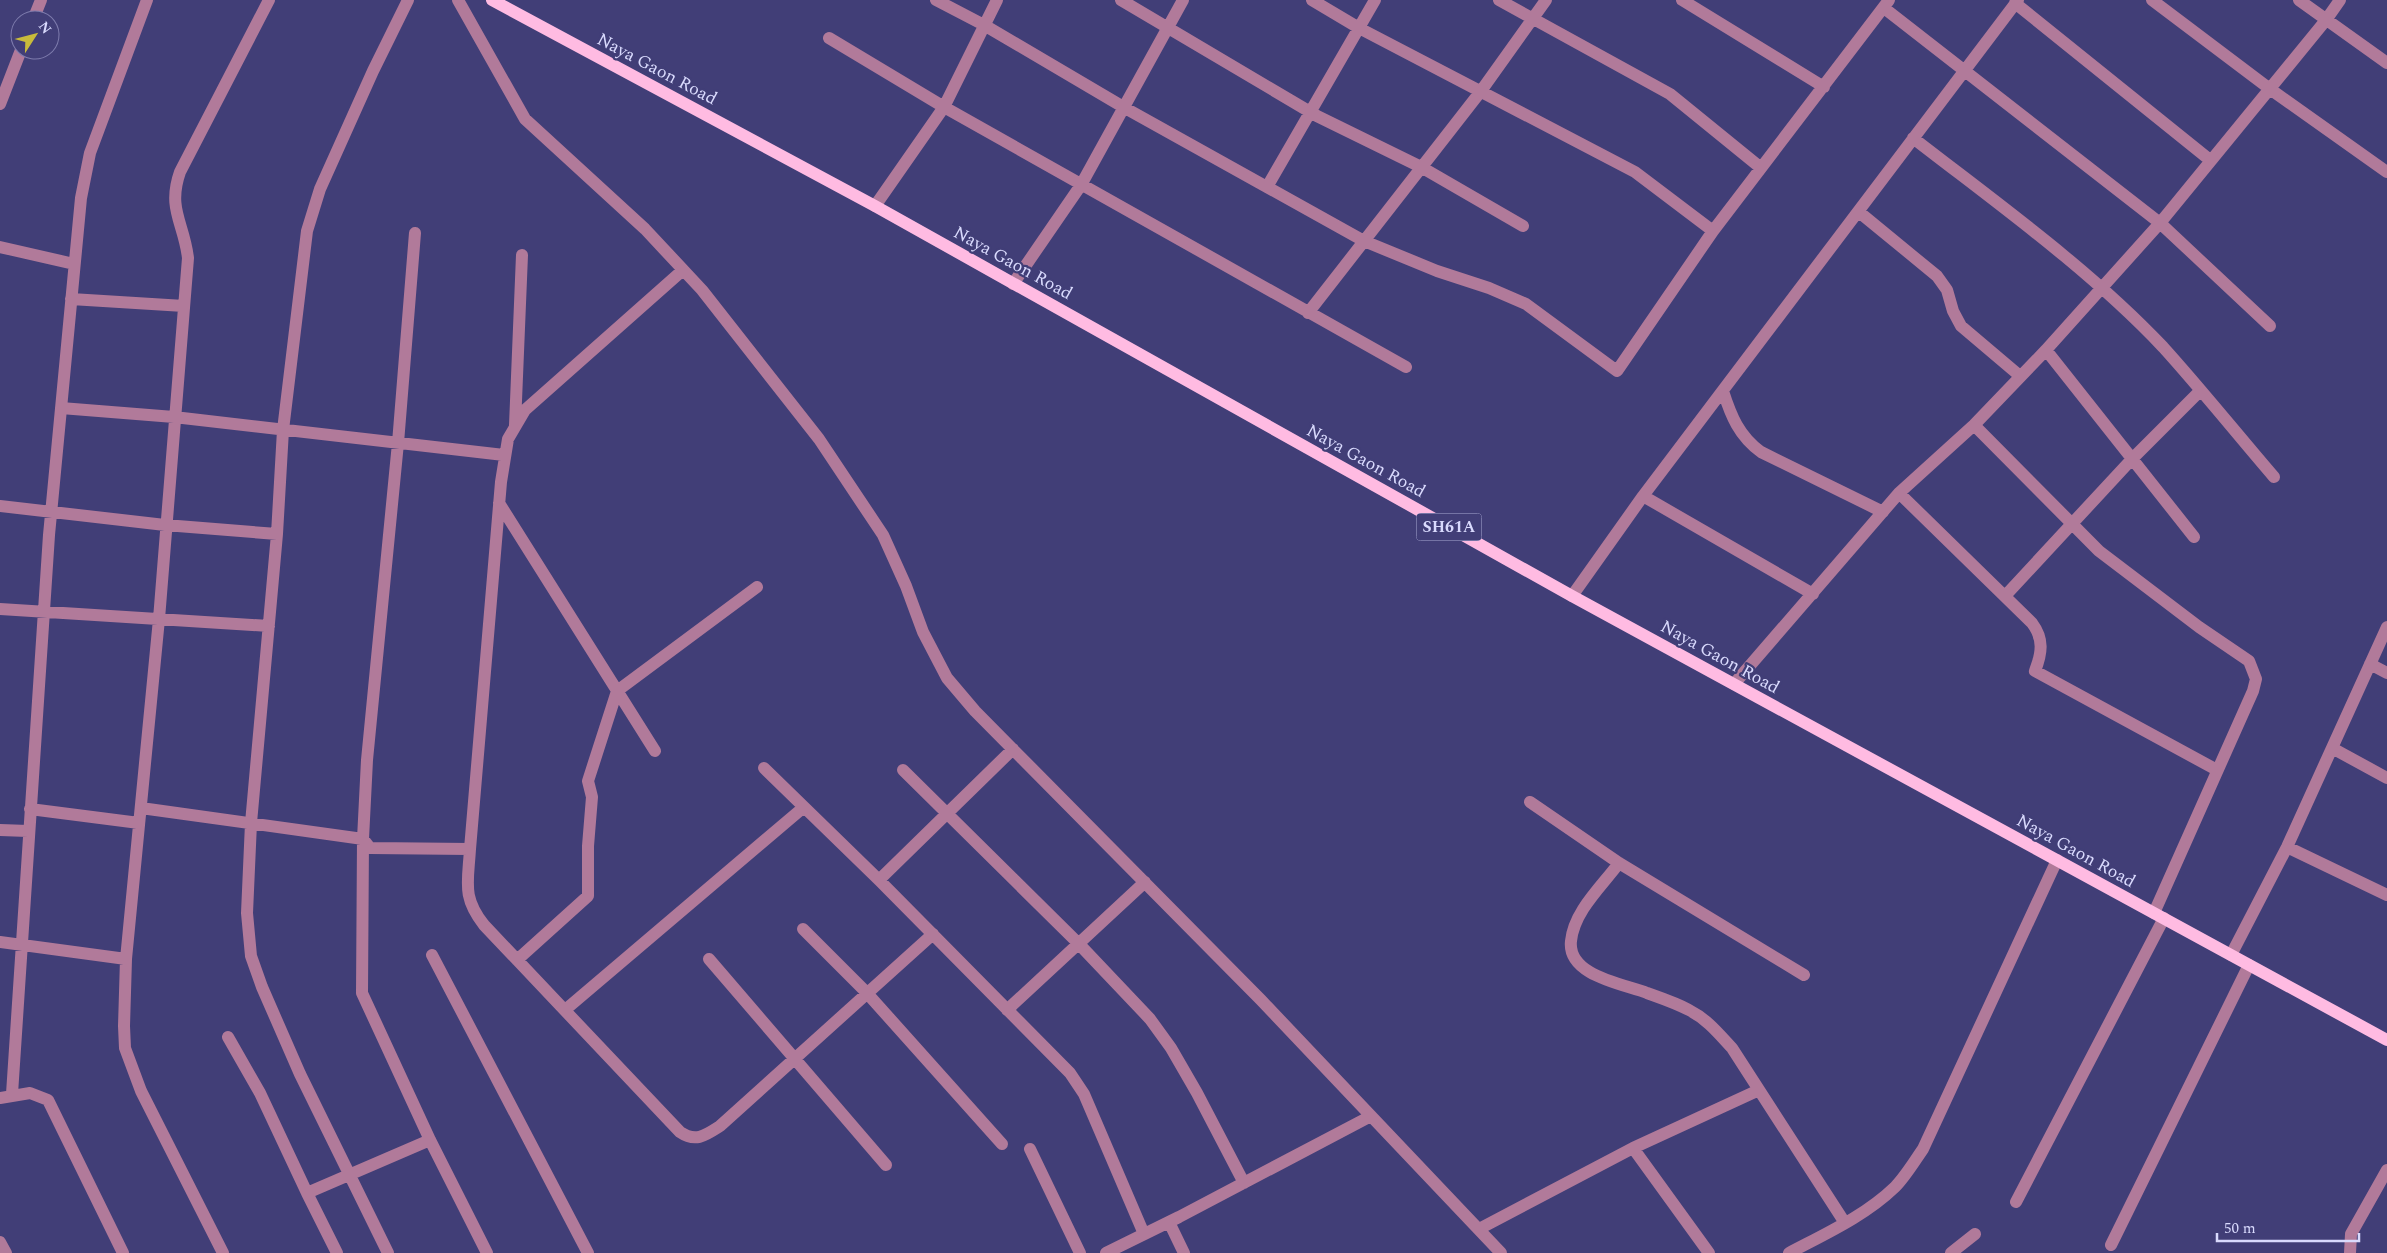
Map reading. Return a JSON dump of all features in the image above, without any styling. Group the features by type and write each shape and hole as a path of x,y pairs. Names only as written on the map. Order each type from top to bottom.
{"main road":[{"name":"Naya Gaon Road","path":"492,0 875,206 1572,596 2387,1040"}],"street":[{"path":"123,1253 52,1106 39,1095 30,1093 6,1096 23,945 28,831 51,512 81,198 90,153 147,0"},
{"path":"223,1253 141,1091 130,1064 125,1048 124,1026 126,958 159,619 165,525 188,258 186,242 175,210 173,196 180,172 269,0"},
{"path":"388,1253 300,1074 251,956 247,913 250,823 277,534 283,430 307,231 320,189 373,71 408,0"},
{"path":"458,0 525,119 645,229 684,270 702,290 819,439 884,535 923,632 947,678 1501,1253"},
{"path":"936,0 984,25 1125,108 1364,241 1437,271 1489,288 1526,304 1617,371 1713,231 1886,4 1965,70 2160,222 2270,326"},
{"path":"875,206 944,107 997,0"},
{"path":"1121,0 1169,26 1310,112 1421,167 1523,226"},
{"path":"1013,284 1081,184 1125,108 1183,0"},
{"path":"1312,0 1359,28 1635,172 1713,231"},
{"path":"1267,187 1375,0"},
{"path":"1499,0 1670,94 1761,168"},
{"path":"1308,312 1481,91 1546,0"},
{"path":"1682,0 1824,87"},
{"path":"2152,0 2270,89 2387,172"},
{"path":"2299,0 2387,63"},
{"path":"1734,684 1899,493 1974,425 2046,350 2160,222 2326,20 2340,0"},
{"path":"1572,596 1643,496 1859,212 2016,1 2210,160"},
{"path":"829,38 944,107 1406,366"},
{"path":"0,104 5,78 15,60"},
{"path":"1913,138 2025,225 2101,288 2162,347 2274,477"},
{"path":"1859,212 1937,276 1947,290 1953,311 1962,326 2020,376"},
{"path":"415,233 398,443 367,760 363,839 362,992 430,1140 487,1253"},
{"path":"0,247 74,264"},
{"path":"515,425 522,255"},
{"path":"684,270 525,410 515,425 504,455 467,885 469,901 473,910 517,960 675,1127 688,1137 696,1138 706,1135 720,1126 866,992 933,934"},
{"path":"71,299 184,306"},
{"path":"2046,350 2194,537"},
{"path":"1722,391 1733,420 1748,443 1761,452 1883,512"},
{"path":"2006,596 2132,458 2200,391"},
{"path":"61,408 174,417 504,455"},
{"path":"1974,425 2100,551 2199,627 2249,661 2256,679 2253,691 2217,770 2159,916 2016,1202"},
{"path":"1899,493 2032,623 2041,640 2042,652 2035,671 2217,770"},
{"path":"1643,496 1813,594"},
{"path":"500,503 655,751"},
{"path":"0,506 165,525 277,534"},
{"path":"517,960 588,896 588,846 592,797 588,781 617,691 757,587"},
{"path":"0,609 269,626"},
{"path":"2231,955 2287,847 2387,627"},
{"path":"2370,664 2387,672"},
{"path":"879,880 1013,748"},
{"path":"2332,748 2387,778"},
{"path":"764,768 879,880 1006,1010 1070,1072 1084,1094 1144,1234"},
{"path":"903,770 1078,943 1150,1019 1171,1048 1244,1183"},
{"path":"1530,802 1619,864 1804,975"},
{"path":"565,1010 804,807"},
{"path":"141,808 363,839 370,848 470,849"},
{"path":"30,809 140,823"},
{"path":"0,830 28,831"},
{"path":"2287,847 2387,895"},
{"path":"1789,1253 1845,1223 1874,1204 1896,1186 1923,1149 2057,860"},
{"path":"1619,864 1578,917 1571,941 1576,958 1591,973 1603,980 1647,992 1690,1010 1712,1025 1732,1048 1845,1223"},
{"path":"1006,1010 1145,882"},
{"path":"803,929 866,992 1002,1144"},
{"path":"0,942 126,958"},
{"path":"432,954 588,1253"},
{"path":"709,959 886,1165"},
{"path":"2111,1245 2249,965"},
{"path":"228,1037 260,1093 337,1253"},
{"path":"1479,1230 1633,1148 1759,1090"},
{"path":"1106,1253 1371,1116"},
{"path":"307,1193 430,1140"},
{"path":"1633,1148 1710,1253"},
{"path":"1030,1149 1080,1253"},
{"path":"2350,1253 2351,1234 2387,1170"},
{"path":"1169,1222 1184,1253"},
{"path":"1951,1253 1975,1234"},
{"path":"0,1242 6,1253"}]}
